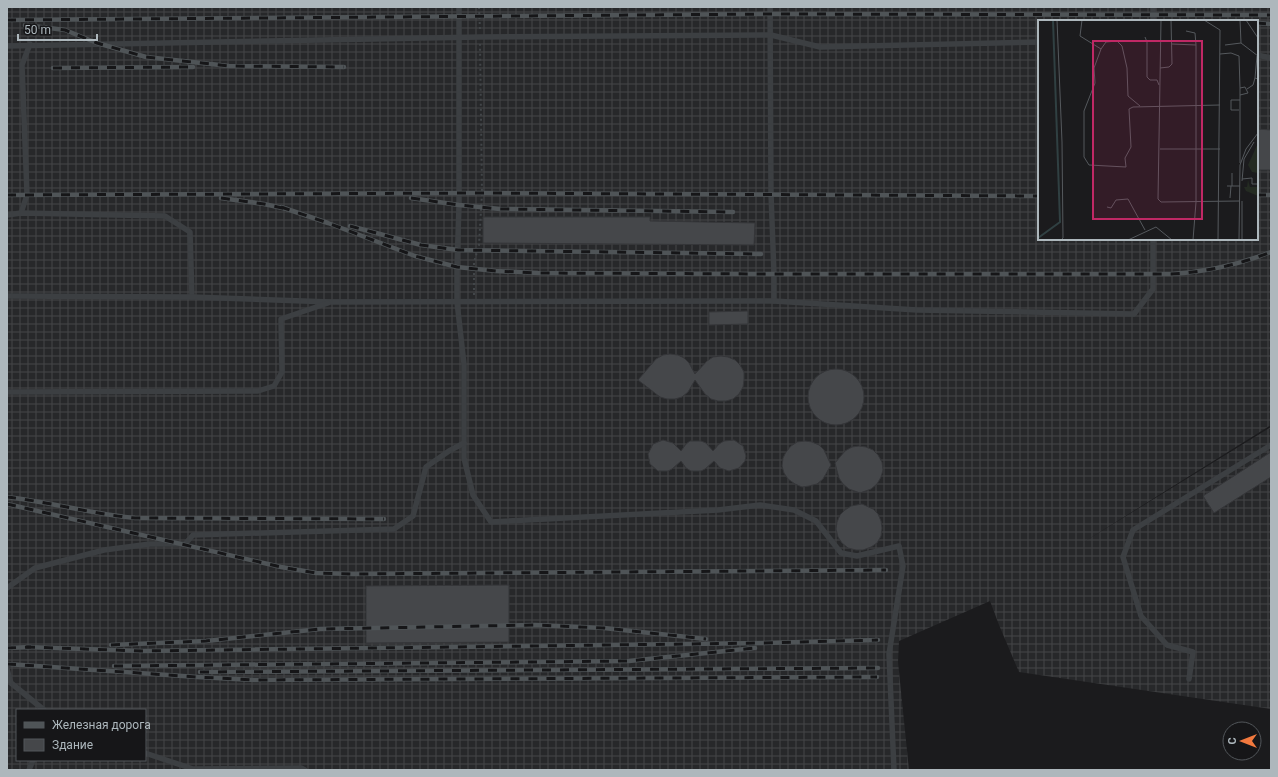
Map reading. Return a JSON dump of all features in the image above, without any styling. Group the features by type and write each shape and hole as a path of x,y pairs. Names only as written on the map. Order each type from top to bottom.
{"lane":[{"path":"459,7 459,205 457,302 464,364 464,458 472,495 491,522 718,510 760,505 794,510 816,521 841,553 857,556 899,546 903,566 889,654 894,770"},
{"path":"770,7 771,194 774,300"},
{"path":"1153,7 1153,20"},
{"path":"7,46 30,44 480,37 771,35 820,47 1038,42"},
{"path":"21,214 27,195 22,65 30,44"},
{"path":"1258,55 1271,58"},
{"path":"7,215 165,216 190,232 192,297"},
{"path":"7,296 192,297 331,302 774,300 917,310 1134,314 1153,289 1153,240"},
{"path":"7,392 258,391 274,386 282,372 281,319 331,302"},
{"path":"7,588 35,568 104,550 150,544 185,544 193,535 394,529 413,516 426,468 449,451 464,443"},
{"path":"1188,679 1193,652 1167,645 1141,616 1123,557 1133,530 1271,445"},
{"path":"7,669 10,683 43,709"},
{"path":"146,753 193,769 301,768 305,770"}],"path":[{"path":"474,302 474,262 479,245 482,193 479,7"}],"shaded area":[{"path":"7,7 1271,7 1271,425 1079,545 1271,427 1271,709 1019,672 990,601 899,641 898,662 909,770 7,770"}],"building":[{"path":"1258,129 1271,130 1271,170 1258,170"},
{"path":"483,217 650,217 650,221 755,223 754,245 483,243"},
{"path":"748,311 748,324 709,325 709,312"},
{"path":"663,355 678,355 684,358 689,363 695,374 707,361 713,357 721,356 735,360 744,372 743,387 739,394 733,399 718,401 711,399 705,394 695,380 688,392 682,397 667,399 660,397 638,380 656,359"},
{"path":"836,369 847,371 856,377 862,386 864,397 862,408 856,417 847,423 836,425 825,423 816,417 810,408 808,397 810,386 816,377 825,371"},
{"path":"663,440 673,443 681,451 690,441 701,441 706,443 713,451 724,441 734,440 743,446 746,456 745,461 739,468 729,471 720,468 714,461 701,471 691,471 686,468 681,461 668,471 658,471 650,464 648,454 653,444"},
{"path":"805,441 819,445 824,450 831,465 823,479 817,484 802,487 788,479 782,466 783,458 791,446 797,442"},
{"path":"859,446 873,450 878,455 882,462 883,470 877,484 871,489 860,493 849,489 843,484 839,478 835,463 845,451 852,447"},
{"path":"1271,452 1271,477 1214,513 1203,496"},
{"path":"862,504 873,509 878,514 882,528 881,536 877,543 871,547 863,550 856,550 848,548 842,543 838,537 836,529 840,515 845,510 851,506"},
{"path":"509,585 509,642 366,643 366,586"}],"railway":[{"path":"7,20 770,14 1271,15"},
{"path":"1258,23 1271,24"},
{"path":"25,25 65,30 97,43 146,57 229,66 344,67"},
{"path":"53,68 193,67"},
{"path":"7,195 482,193 1038,196"},
{"path":"1258,195 1271,195"},
{"path":"221,198 287,209"},
{"path":"411,198 500,209 733,212"},
{"path":"281,207 415,256 457,267 538,273 1171,274 1197,272 1222,267 1246,261 1271,252"},
{"path":"350,226 421,245 458,250 761,254"},
{"path":"7,497 103,514 135,518 384,519"},
{"path":"7,504 281,567 316,573 886,570"},
{"path":"111,645 206,641 320,629 535,625 604,628 706,639"},
{"path":"26,647 142,651 764,643 878,640"},
{"path":"7,648 31,647"},
{"path":"114,666 629,661 755,648"},
{"path":"7,664 254,680 877,677"},
{"path":"200,672 878,668"}]}
